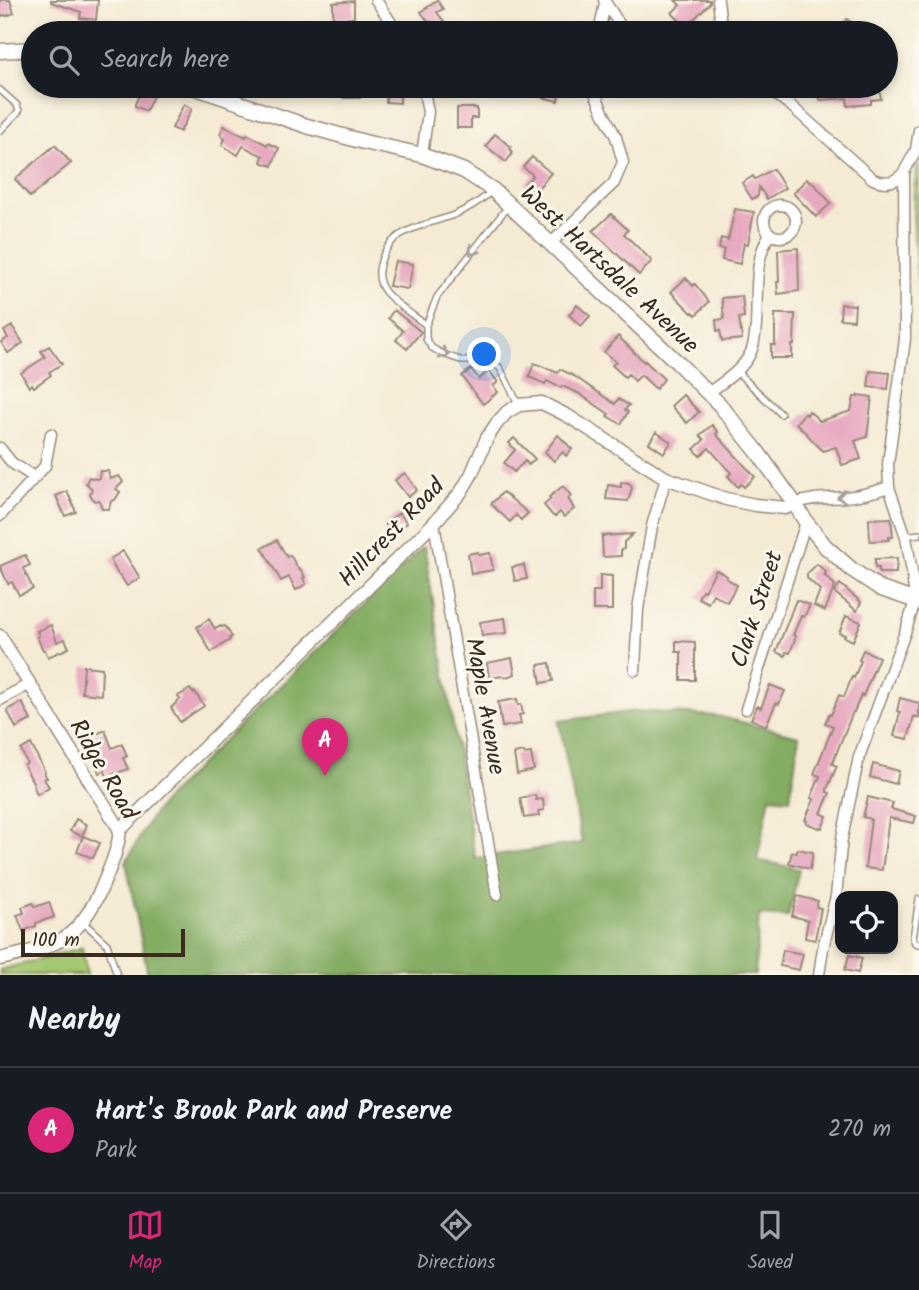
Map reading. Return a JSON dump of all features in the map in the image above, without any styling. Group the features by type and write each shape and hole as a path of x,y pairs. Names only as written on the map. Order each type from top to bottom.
{"main road":[{"path":"0,51 21,50"},
{"name":"West Hartsdale Avenue","path":"225,98 307,126 422,155 464,171 493,190 720,405 757,451 826,547 851,569 881,589 917,601"}],"street":[{"path":"376,0 390,21"},
{"path":"718,0 721,21"},
{"path":"601,21 605,1"},
{"path":"605,1 618,21"},
{"path":"422,155 428,112 425,98"},
{"path":"551,243 614,183 623,162 616,137 597,98"},
{"path":"780,98 873,179 880,182 891,182 901,176 916,150 919,130"},
{"path":"819,975 836,896 842,838 859,757 917,601 905,536 888,487 888,464 905,339 904,172"},
{"path":"708,393 736,371 751,352 755,339 758,267 764,242 770,234"},
{"path":"519,405 542,403 568,416 666,478 726,499 785,508 806,499 850,497 888,487"},
{"name":"Hillcrest Road","path":"120,830 434,523 461,492 496,423 519,405"},
{"path":"0,516 45,467 51,434"},
{"path":"0,448 12,463 34,477"},
{"path":"635,670 638,609 652,526 666,478"},
{"name":"Clark Street","path":"746,709 806,522"},
{"name":"Maple Avenue","path":"434,523 496,895"},
{"name":"Ridge Road","path":"0,636 120,830 114,859 83,922 54,944 0,959"},
{"path":"0,700 30,684"}],"lane":[{"path":"0,90 17,104 19,111 0,131"},
{"path":"426,326 387,294 380,283 378,270 387,246 404,231 456,214 482,200 493,190"},
{"path":"509,205 437,297 426,326 426,339 432,348 463,361 491,361 500,368 519,405"},
{"path":"736,371 780,414"},
{"path":"905,536 919,534"},
{"path":"919,899 913,938 915,943 919,944"},
{"path":"83,922 107,944 117,975"}],"green space":[{"path":"919,159 919,294 913,208"},
{"path":"424,546 475,858 582,843 559,721 635,711 717,716 799,736 790,799 770,797 757,860 799,869 788,917 759,915 755,975 148,975 126,862 148,822 163,802 215,749"},
{"path":"82,947 87,975 0,975 0,970"}],"building":[{"path":"0,0 10,0 14,13 2,16"},
{"path":"51,0 98,0 96,20 80,18 81,12"},
{"path":"437,0 443,9 437,12 443,21 428,21 421,12"},
{"path":"675,0 710,0 692,21 680,21 672,13 680,5"},
{"path":"354,1 354,18 333,18 333,3"},
{"path":"138,98 152,98 146,111 135,104"},
{"path":"386,98 400,98 400,103 386,102"},
{"path":"847,98 881,98 871,100 871,104 848,106"},
{"path":"184,104 192,109 180,132 172,128"},
{"path":"457,108 477,108 477,118 471,118 471,128 457,128"},
{"path":"224,126 279,148 272,166 261,162 263,156 243,146 238,155 222,145 225,139 220,134"},
{"path":"495,134 511,147 512,154 506,162 486,146"},
{"path":"55,145 71,163 30,197 15,179"},
{"path":"532,157 551,173 534,193 525,184 533,175 523,167"},
{"path":"773,169 785,188 767,199 759,187 758,196 752,199 742,183"},
{"path":"807,179 831,203 816,217 793,193"},
{"path":"735,209 754,212 748,244 744,243 740,264 722,260 724,249 719,249 721,238 728,240"},
{"path":"611,214 628,230 624,234 652,261 639,275 593,231"},
{"path":"798,248 799,291 778,294 778,250"},
{"path":"395,261 413,264 408,289 389,286"},
{"path":"686,278 693,286 695,284 709,302 696,315 671,292"},
{"path":"742,296 744,317 739,318 742,339 722,341 716,320 724,319 722,298"},
{"path":"841,304 855,305 854,320 840,319"},
{"path":"577,305 590,316 581,326 569,315"},
{"path":"394,310 421,332 407,349 396,340 403,331 388,318"},
{"path":"775,314 795,314 792,358 771,358 771,345 775,345"},
{"path":"12,326 23,343 8,353 1,342 8,338 4,331"},
{"path":"618,336 664,379 656,389 641,375 635,381 628,374 625,377 612,365 616,362 604,352"},
{"path":"49,346 62,364 34,387 32,384 29,387 21,373 45,357 41,351"},
{"path":"534,363 558,373 560,369 615,404 618,399 629,405 621,424 578,393 529,377"},
{"path":"471,369 479,379 489,371 498,382 493,386 498,392 483,404 462,376"},
{"path":"870,371 890,373 888,389 868,387"},
{"path":"683,395 699,412 687,423 671,406"},
{"path":"854,397 872,397 867,437 855,441 861,459 842,465 836,447 823,451 796,423 809,411 820,421 851,411"},
{"path":"712,425 718,432 716,434 755,477 744,487 741,484 738,487 728,476 731,473 709,448 700,456 694,449 704,440 700,435"},
{"path":"656,432 671,442 664,453 649,443"},
{"path":"558,435 572,449 566,456 563,452 554,461 545,452"},
{"path":"514,438 535,459 529,465 525,461 514,472 504,463 515,450 509,443"},
{"path":"100,471 108,471 110,479 119,476 123,482 116,489 120,492 115,500 111,501 109,509 102,509 99,500 94,501 90,494 92,489 86,483 89,477 99,478"},
{"path":"405,473 417,490 408,497 395,480"},
{"path":"621,482 629,483 632,488 628,501 606,499 608,485 621,487"},
{"path":"563,486 571,496 568,498 574,509 564,517 560,512 553,516 544,505 551,499 549,497"},
{"path":"67,491 76,512 65,516 56,496"},
{"path":"503,492 528,513 521,520 516,515 510,522 491,504"},
{"path":"399,513 407,523 392,534 385,524"},
{"path":"891,518 893,537 889,537 889,540 870,541 869,519"},
{"path":"633,534 624,542 621,556 603,557 602,536"},
{"path":"277,540 287,557 290,555 305,577 303,578 306,584 296,590 289,577 281,581 262,548"},
{"path":"123,551 140,578 127,586 110,559"},
{"path":"478,552 479,555 490,553 493,570 471,574 468,554"},
{"path":"25,555 30,565 23,568 33,589 19,595 12,582 8,584 0,566"},
{"path":"897,558 896,573 879,573 879,568 875,568 875,559"},
{"path":"817,564 835,585 825,611 814,606 820,590 807,578 807,574"},
{"path":"524,565 527,579 515,581 512,567"},
{"path":"716,570 737,585 727,602 713,594 708,603 698,598"},
{"path":"600,575 612,576 612,610 593,610 593,591 600,591"},
{"path":"840,584 861,602 857,611 834,592"},
{"path":"796,600 810,605 804,617 801,616 793,635 796,636 790,653 786,652 785,656 776,652"},
{"path":"846,616 861,622 853,641 839,633"},
{"path":"505,618 507,633 482,636 480,622"},
{"path":"209,619 215,629 225,626 232,637 211,652 197,627"},
{"path":"51,625 57,642 65,639 69,648 48,657 37,637 37,631"},
{"path":"676,641 695,642 695,680 681,680 681,652 676,652"},
{"path":"863,650 879,657 832,764 837,766 821,813 827,816 822,828 819,828 806,823 805,820 820,776 814,774 833,726 825,723 839,695 844,697 852,677 854,678"},
{"path":"512,658 515,674 489,678 487,663"},
{"path":"550,663 553,681 541,683 538,665"},
{"path":"84,666 102,668 101,695 82,693"},
{"path":"770,685 785,691 779,704 776,703 766,726 751,719 757,706 761,708"},
{"path":"190,689 204,706 180,722 171,708 180,699 178,696"},
{"path":"900,698 919,703 919,718 914,716 908,739 894,736 900,712 897,711"},
{"path":"517,699 523,714 519,715 521,724 502,727 498,702"},
{"path":"22,702 31,720 16,728 7,710"},
{"path":"105,730 112,748 122,744 127,756 123,758 128,769 107,777 105,771 99,773 96,765 100,764 96,754 101,753 94,735"},
{"path":"31,744 45,772 47,778 44,779 49,787 37,794 24,765 27,763 21,750"},
{"path":"531,753 534,770 517,774 514,754"},
{"path":"873,764 899,771 896,784 870,777"},
{"path":"535,795 536,800 543,799 544,810 538,811 539,816 524,818 520,798"},
{"path":"868,797 893,803 891,809 916,816 914,823 889,818 882,870 865,868 871,819 863,817"},
{"path":"76,819 87,825 82,836 70,831"},
{"path":"83,836 100,843 93,858 77,852"},
{"path":"797,849 813,852 810,869 789,863 792,852 797,853"},
{"path":"797,896 818,901 816,907 821,908 815,940 805,938 808,920 792,916"},
{"path":"49,902 54,917 23,931 17,915 24,913 22,907 33,903 35,907"},
{"path":"783,950 803,954 799,970 780,966"},
{"path":"849,955 862,958 858,973 845,970"}],"place":[{"name":"Hart's Brook Park and Preserve","path":"325,776"}]}
